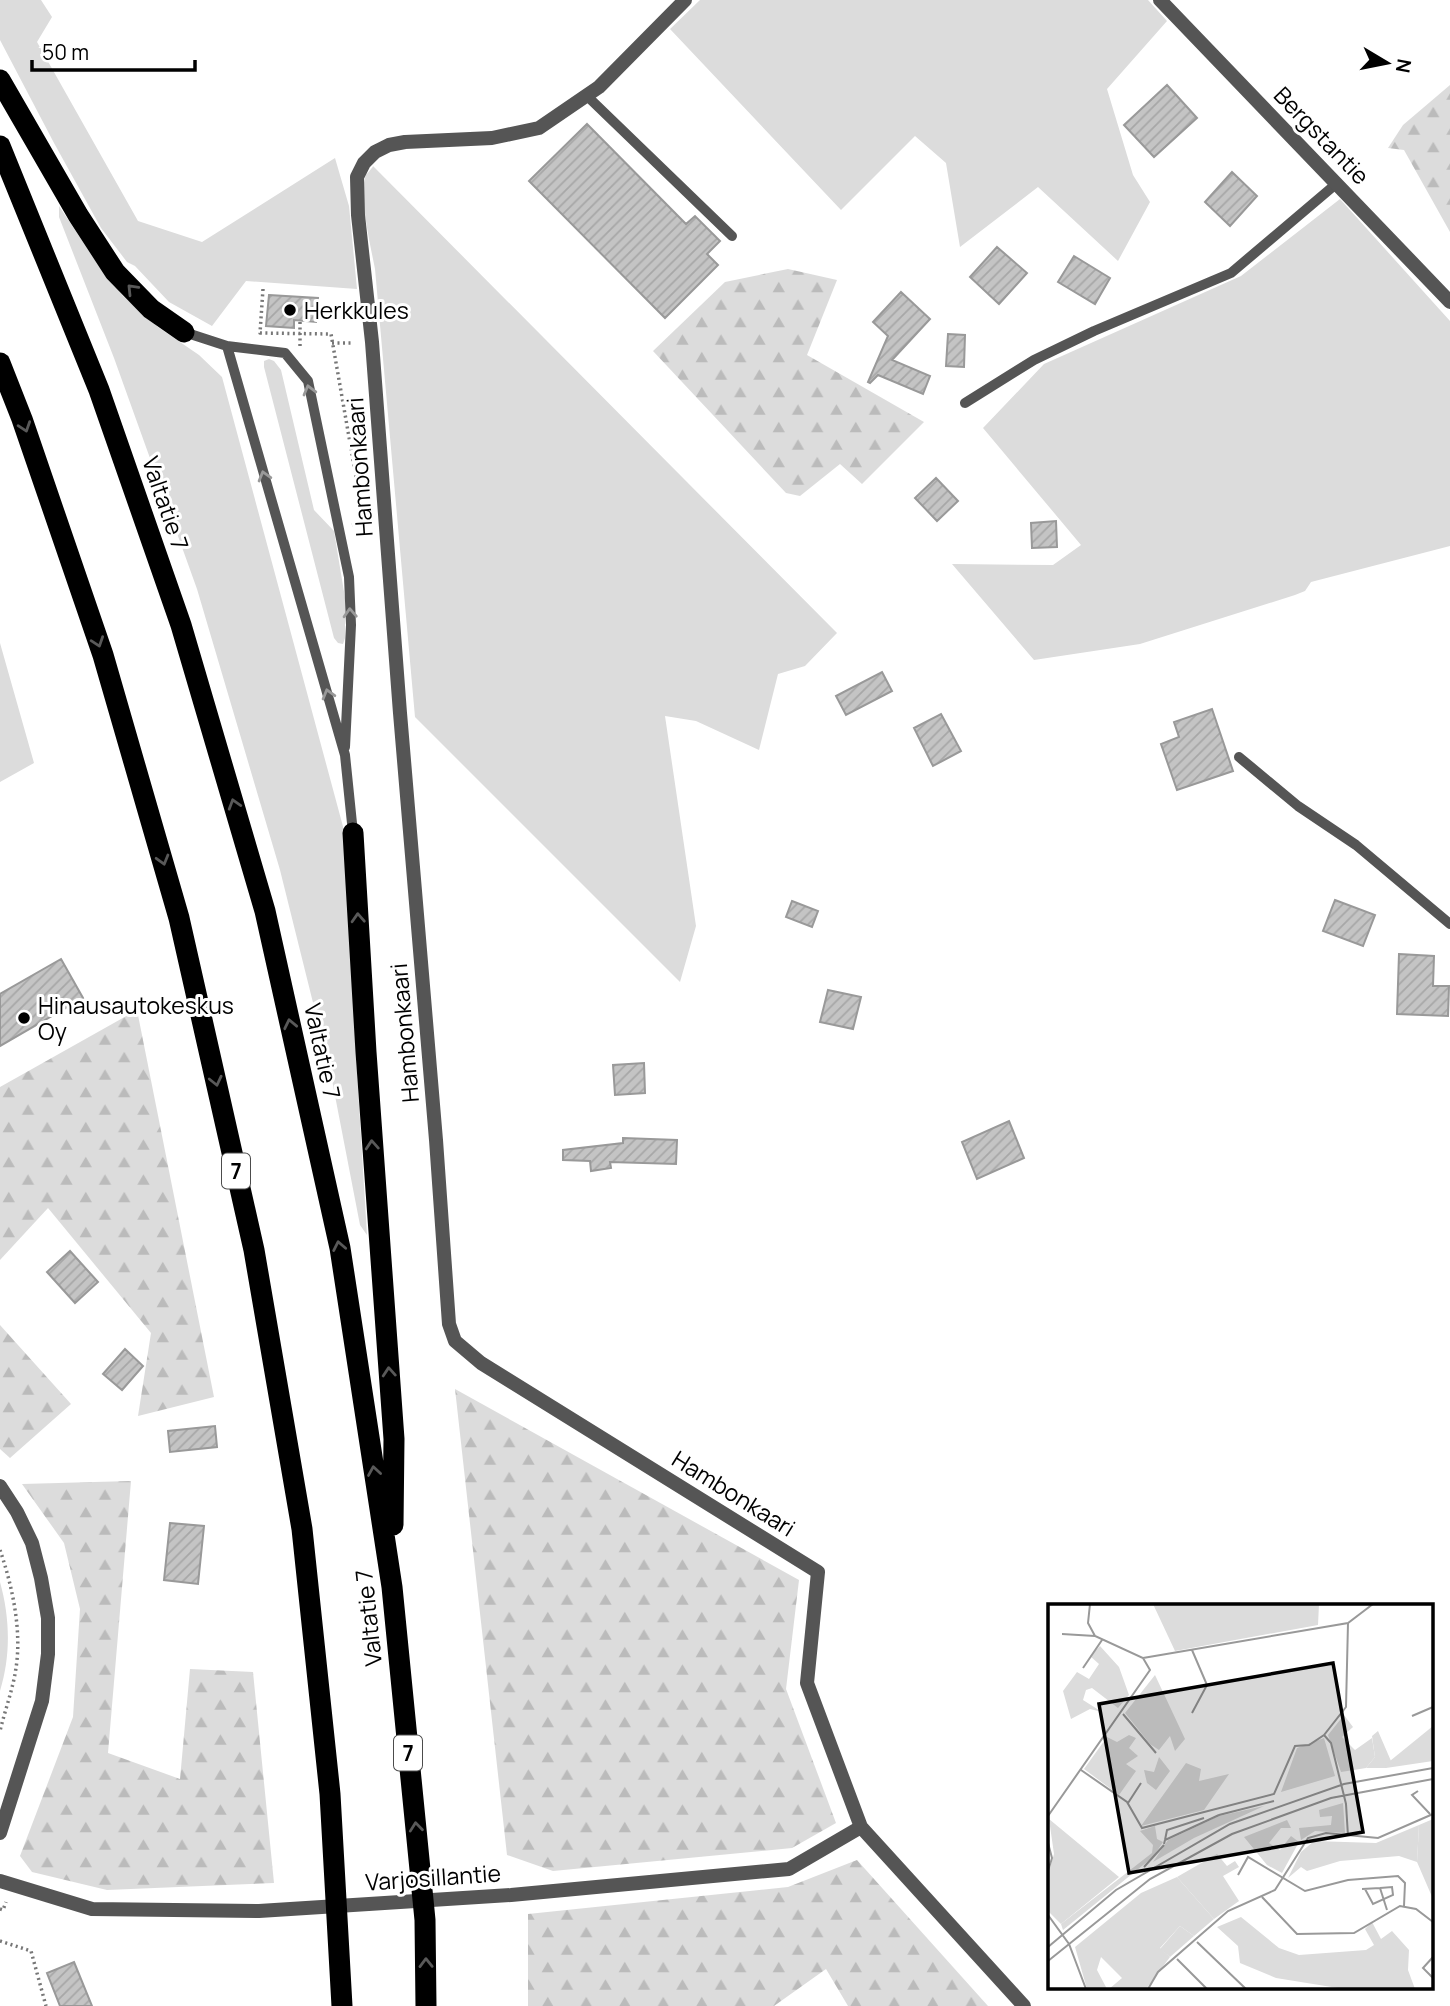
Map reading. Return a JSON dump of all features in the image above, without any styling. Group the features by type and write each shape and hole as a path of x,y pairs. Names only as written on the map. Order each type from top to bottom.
{"highway":[{"path":"0,80 78,215 116,272 151,309 184,331"},
{"name":"Valtatie 7","path":"0,146 99,390 181,625 265,911 340,1248 392,1587 425,1920 426,2006"},
{"name":"7","path":"0,363 22,419 103,655 179,918 254,1250 302,1529 330,1794 342,2006"},
{"path":"353,833 394,1440 392,1587"}],"street":[{"name":"Hambonkaari","path":"685,0 599,87 538,128 492,138 389,145 375,152 363,163 357,177 449,1324 455,1341 481,1363 818,1572 807,1683 861,1827 1024,2006"},
{"name":"Bergstantie","path":"1160,0 1450,302"},
{"path":"0,1486 32,1543 48,1618 48,1654 42,1701 0,1833"},
{"name":"Varjosillantie","path":"0,1881 92,1909 259,1911 511,1895 789,1869 861,1827"}],"lane":[{"path":"587,96 732,236"},
{"path":"965,403 1046,354 1231,273 1336,184"},
{"path":"184,331 227,346 285,354 308,381 349,577 351,625 345,755 353,833"},
{"path":"227,346 345,755"},
{"path":"1239,757 1298,806 1356,845 1450,924"}],"path":[{"path":"332,343 372,342"},
{"path":"0,1550 9,1577 17,1622 17,1667 0,1731"},
{"path":"0,1941 31,1951 46,2006"}],"green space":[{"path":"0,0 41,0 52,17 37,42 138,221 202,242 335,158 349,206 357,289 246,281 212,326 169,302 135,266 127,262 101,228 0,40"},
{"path":"700,0 1148,0 1167,21 1107,89 1133,175 1150,202 1118,261 1038,187 960,247 946,163 915,136 841,210 670,29"},
{"path":"1450,85 1450,232 1404,150 1388,148 1403,125"},
{"path":"373,166 837,633 805,666 778,674 759,750 696,721 665,716 696,926 680,982 415,717 375,269 363,194 366,175"},
{"path":"1340,199 1450,321 1450,546 1311,582 1305,591 1295,595 1140,644 1034,660 952,564 1053,565 1081,545 983,428 1044,364 1241,276"},
{"path":"59,206 123,296 158,327 199,355 222,377 345,834 367,1235 360,1225 331,1075 280,870 197,589 114,358 59,217"},
{"path":"788,269 837,280 807,355 924,422 862,484 840,464 800,496 786,493 653,351 725,282"},
{"path":"269,359 281,370 314,510 334,531 345,598 343,644 334,638 264,367 264,361"},
{"path":"0,643 34,763 0,782"},
{"path":"137,1010 214,1397 138,1416 151,1333 48,1208 0,1260 0,1087"},
{"path":"0,1325 71,1404 10,1458 0,1449"},
{"path":"455,1389 799,1580 786,1689 836,1823 792,1848 553,1871 507,1855"},
{"path":"131,1481 108,1753 180,1779 190,1669 253,1672 274,1883 107,1890 32,1872 20,1856 73,1717 80,1609 64,1543 22,1484"},
{"path":"0,1582 8,1637 0,1691"},
{"path":"857,1860 988,2006 848,2006 826,1969 774,2006 528,2006 528,1914 788,1887"}],"building":[{"path":"1167,85 1197,118 1154,157 1124,125"},
{"path":"587,124 686,224 695,216 720,241 707,254 718,265 665,318 529,181"},
{"path":"1232,172 1257,196 1230,226 1205,202"},
{"path":"997,247 1027,273 999,304 970,277"},
{"path":"1074,256 1110,278 1095,304 1058,282"},
{"path":"901,292 930,319 892,360 930,376 923,394 878,375 868,382 888,336 873,322"},
{"path":"269,295 318,298 316,322 294,320 294,328 266,326"},
{"path":"948,334 965,335 964,367 946,366"},
{"path":"936,478 958,501 937,521 915,498"},
{"path":"1056,521 1057,547 1032,548 1031,523"},
{"path":"882,672 892,691 846,715 836,696"},
{"path":"1212,709 1233,771 1177,790 1161,744 1179,737 1174,722"},
{"path":"941,714 961,751 933,766 914,728"},
{"path":"1335,900 1375,915 1363,946 1323,931"},
{"path":"792,901 818,911 812,927 786,917"},
{"path":"1399,954 1434,956 1433,986 1449,986 1448,1016 1397,1014"},
{"name":"Hinausautokeskus Oy","path":"61,959 83,998 0,1046 0,994"},
{"path":"828,990 861,997 853,1029 820,1022"},
{"path":"644,1063 645,1093 615,1095 613,1065"},
{"path":"1009,1121 1024,1158 977,1179 962,1142"},
{"path":"623,1138 677,1140 676,1164 610,1162 611,1168 591,1171 590,1161 563,1160 563,1150 623,1143"},
{"path":"70,1251 98,1282 75,1303 47,1272"},
{"path":"125,1349 143,1366 122,1390 103,1374"},
{"path":"215,1426 217,1447 170,1452 168,1431"},
{"path":"170,1523 204,1526 198,1584 164,1580"},
{"path":"74,1962 92,2006 60,2006 47,1973"}],"place":[{"name":"Herkkules","path":"290,310"},
{"name":"Hinausautokeskus Oy","path":"24,1018"}]}
